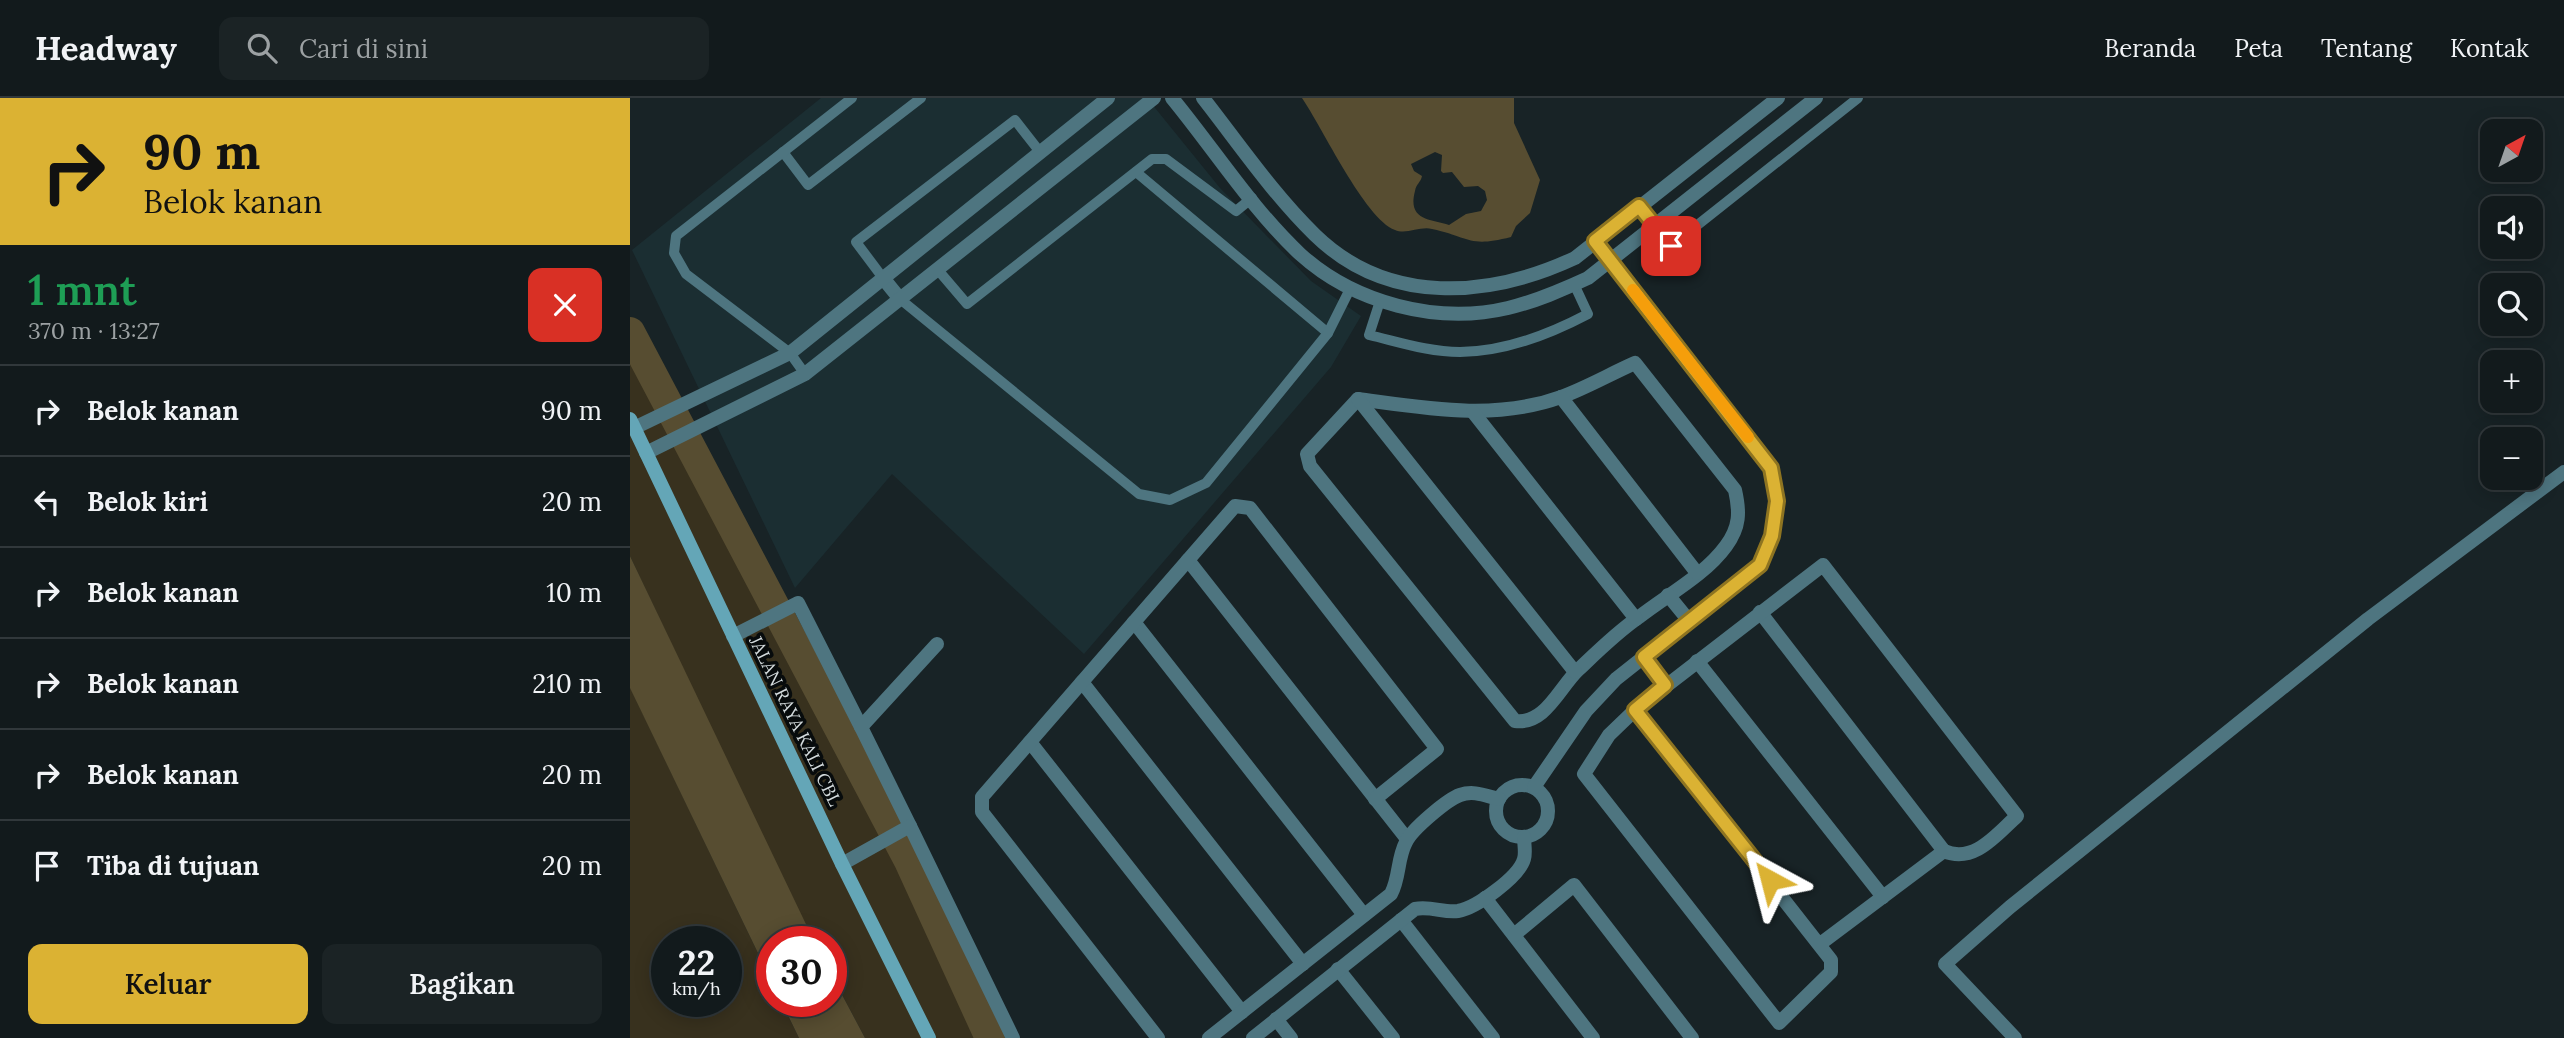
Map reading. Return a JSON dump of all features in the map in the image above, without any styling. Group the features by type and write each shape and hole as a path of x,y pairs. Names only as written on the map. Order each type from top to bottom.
{"main road":[{"name":"JALAN RAYA KALI CBL","path":"632,423 842,864 929,1038"}],"street":[{"path":"632,423 661,415 790,353 1108,98"},
{"path":"646,453 806,374 1154,98"},
{"path":"1172,98 1301,254 1351,287 1380,301 1426,311 1467,312 1506,309 1547,297 1588,278 1816,98"},
{"path":"1203,98 1287,205 1317,237 1350,260 1388,279 1429,288 1502,285 1539,275 1574,258 1778,98"},
{"path":"1534,787 1586,711 1616,679 1760,565 1772,536 1777,501 1771,468 1595,241"},
{"path":"883,278 900,299"},
{"path":"1635,363 1735,491 1740,512 1736,530 1725,547 1697,573 1636,619 1576,672 1540,716 1527,723 1515,722 1310,466 1307,454 1358,399 1473,412 1522,407 1561,397 1635,363"},
{"path":"1561,397 1697,573"},
{"path":"1358,399 1576,672"},
{"path":"1473,412 1636,619"},
{"path":"2015,1038 1945,964 2010,907 2368,619 2564,472"},
{"path":"1158,1038 982,812 982,797 1235,506 1250,508 1437,750 1375,799"},
{"path":"1188,560 1406,839"},
{"path":"1635,710 1830,960 1831,972 1779,1023 1584,774 1609,736 1635,710 1665,685 1760,612 1823,565 2018,816 1975,852 1958,857 1944,851 1760,612"},
{"path":"1668,595 1690,622"},
{"path":"733,636 798,603 861,727 906,827 1013,1038"},
{"path":"1134,622 1364,915"},
{"path":"861,727 937,644"},
{"path":"1644,657 1665,685"},
{"path":"1697,661 1883,897"},
{"path":"1082,682 1303,964"},
{"path":"1030,742 1242,1012"},
{"path":"1520,785 1534,787 1544,796 1548,809 1546,822 1537,832 1524,837 1511,834 1500,825 1496,813 1499,799 1508,789 1520,785"},
{"path":"1209,1038 1391,894 1399,880 1400,856 1406,839 1416,828 1459,795 1476,793 1499,799"},
{"path":"842,864 906,827"},
{"path":"1253,1038 1415,909 1431,906 1454,912 1469,909 1485,898 1516,873 1524,858 1524,837"},
{"path":"1820,944 1944,851"},
{"path":"1514,935 1574,885 1692,1038"},
{"path":"1485,898 1593,1038"},
{"path":"1401,920 1493,1038"},
{"path":"1338,969 1393,1038"},
{"path":"1276,1019 1291,1038"}],"lane":[{"path":"806,374 790,353 687,274 674,253 676,236 852,98"},
{"path":"783,152 808,185 921,98"},
{"path":"1639,206 1671,246 1858,98"},
{"path":"883,278 856,242 1015,120 1040,152"},
{"path":"938,270 967,304 1152,159 1166,159 1237,211 1252,198"},
{"path":"1136,172 1328,333"},
{"path":"1380,301 1369,335 1418,347 1460,352 1524,340 1559,330 1588,314 1574,284"},
{"path":"900,299 1139,494 1170,500 1206,483 1328,333 1351,287"}],"shaded area":[{"path":"821,98 1147,98 1220,188 1311,281 1361,316 1331,367 1084,654 892,474 795,588 632,250"},
{"path":"1302,98 1514,98 1514,123 1540,180 1530,213 1516,226 1511,237 1486,242 1427,228 1404,232 1395,230 1383,222 1358,191","holes":["1435,152 1442,155 1441,171 1452,172 1464,187 1478,186 1485,191 1487,200 1481,211 1466,214 1449,225 1422,217 1414,208 1413,201 1422,176 1414,171 1411,164"]},
{"path":"630,324 982,1038 865,1038 847,1004 847,926 806,926 630,556"},
{"path":"630,556 807,926 756,926 756,949 630,688"},
{"path":"630,687 756,949 756,1017 789,1017 799,1038 630,1038"},
{"path":"847,1004 865,1038 799,1038 789,1017 847,1017"}],"waterway":[{"path":"630,332 909,861 990,1038"}],"slow traffic":[{"path":"1633,290 1748,437"}],"route":[{"path":"1671,246 1639,206 1595,241 1771,468 1777,501 1772,536 1760,565 1644,657 1665,685 1635,710 1770,880"}]}
